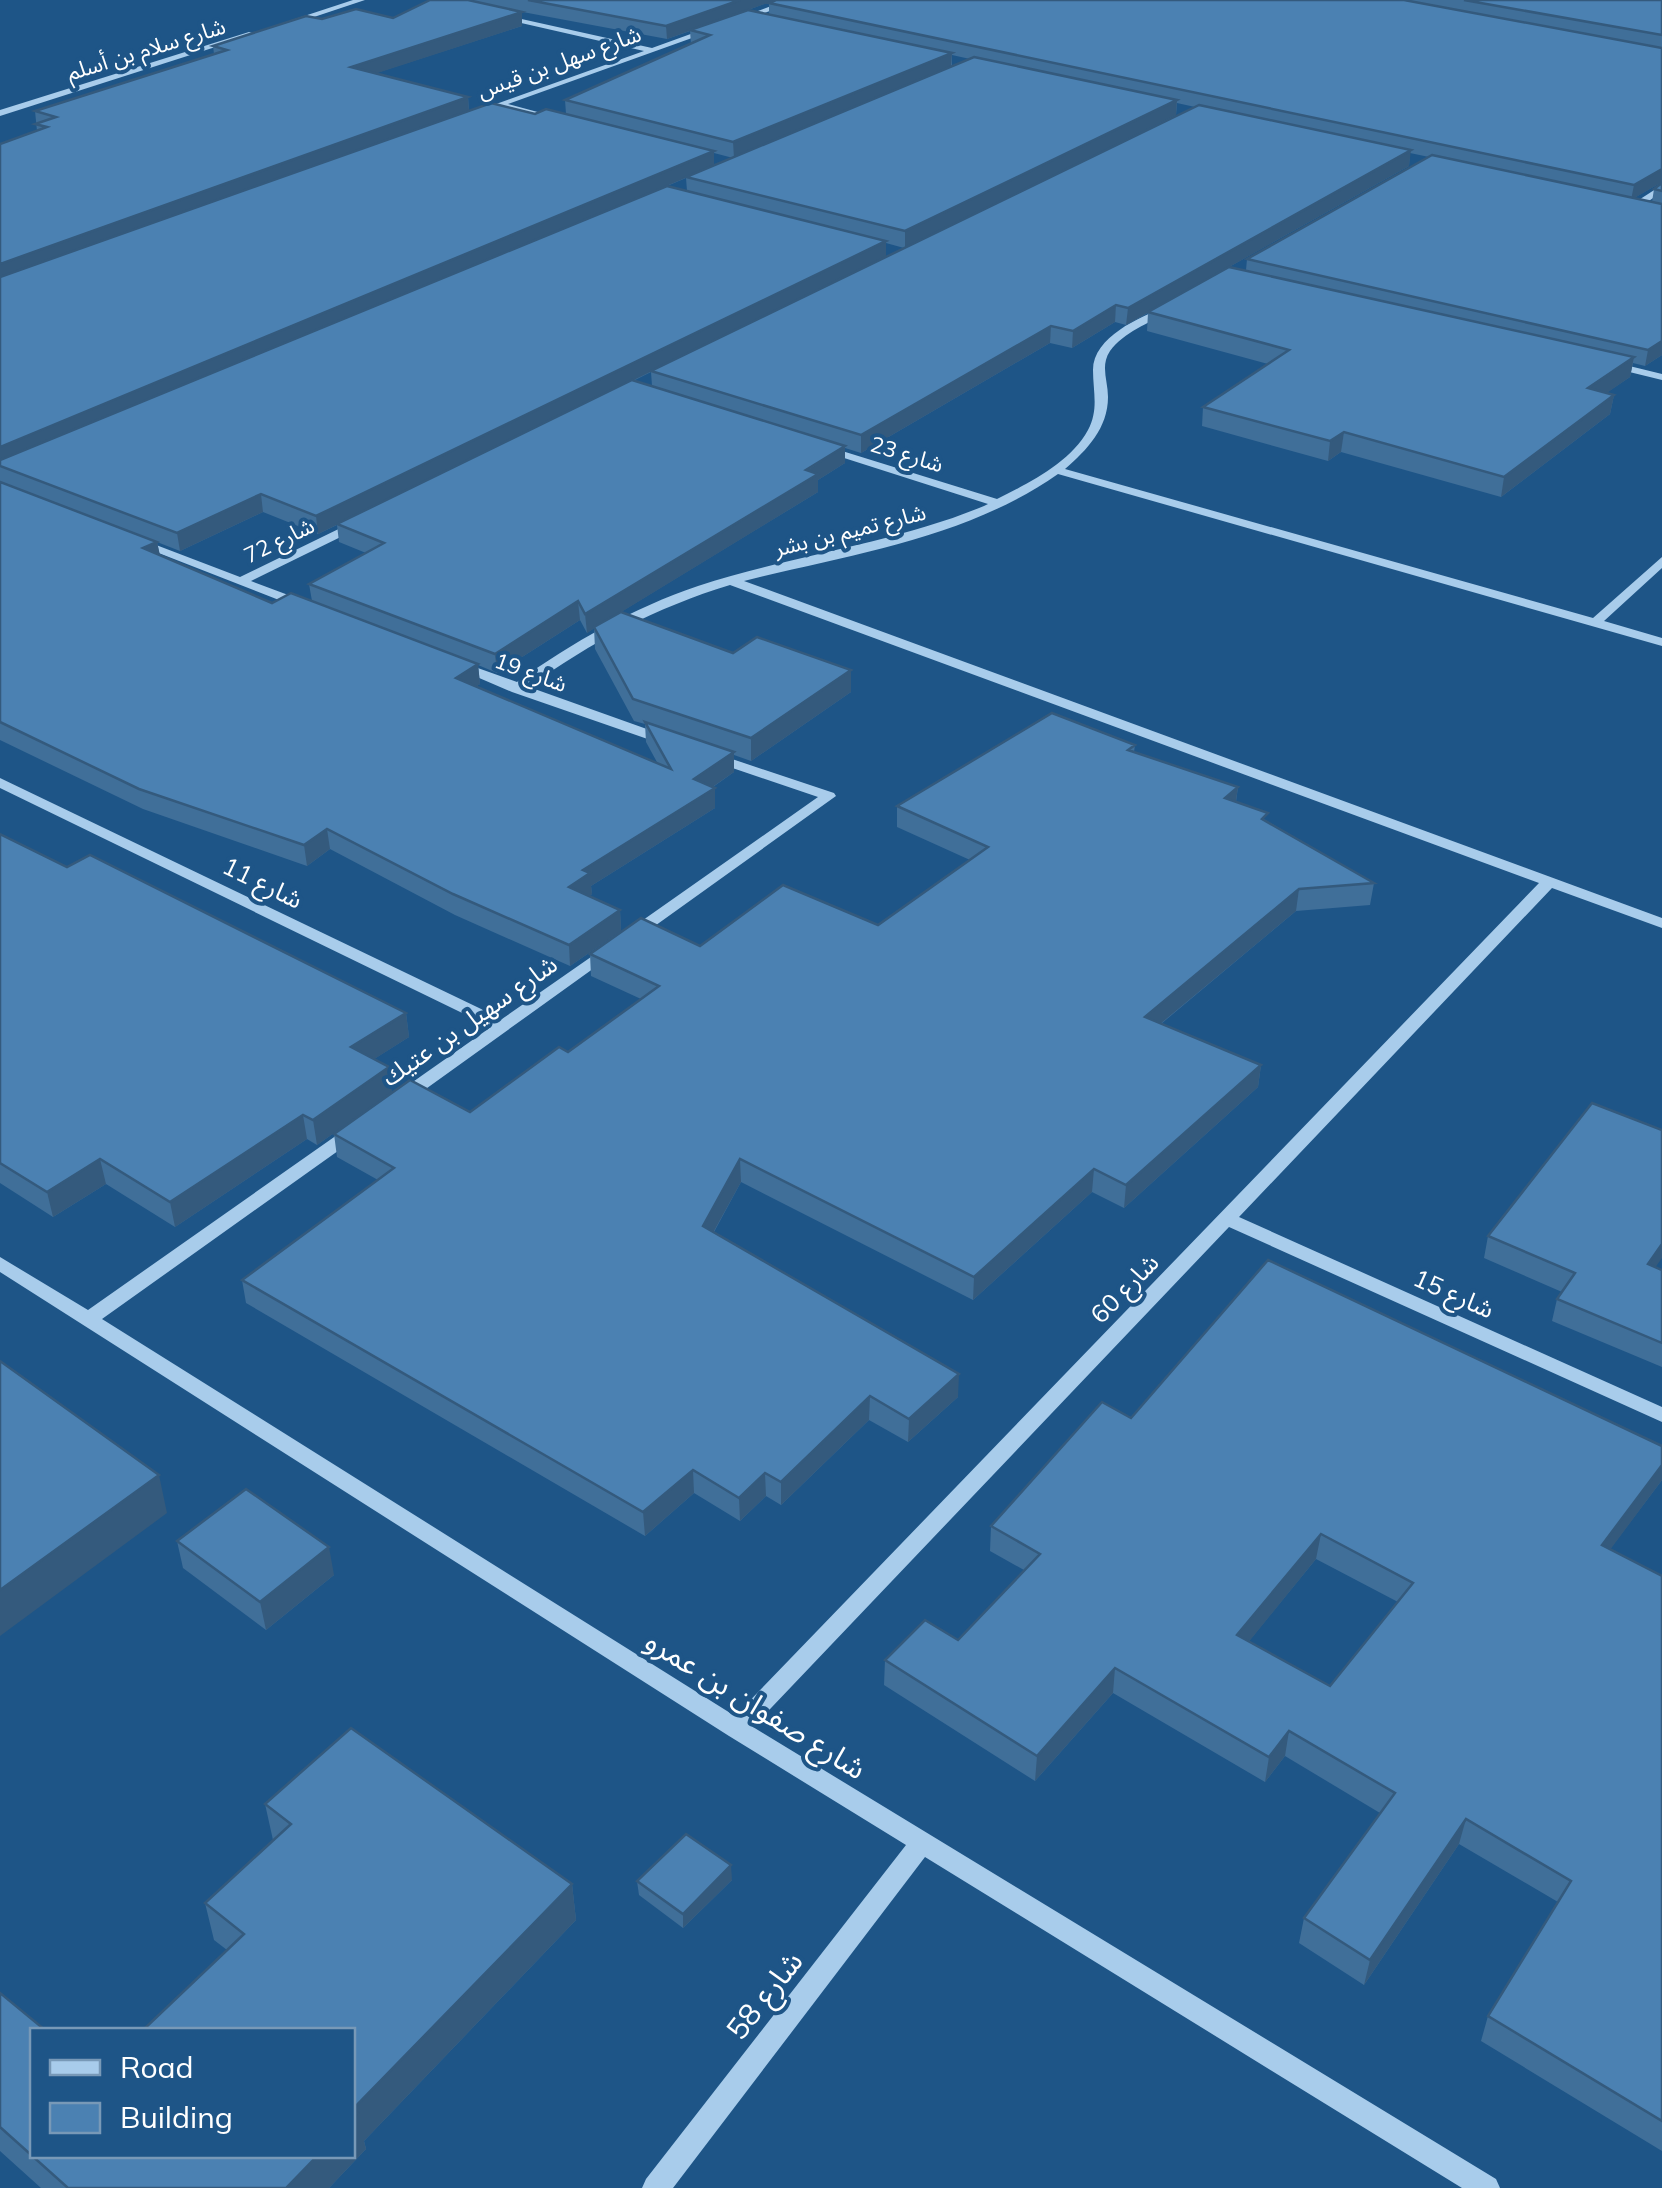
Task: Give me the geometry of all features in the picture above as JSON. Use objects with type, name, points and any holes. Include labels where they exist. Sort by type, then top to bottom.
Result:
[{"type":"street","name":"شارع سلام بن أسلم","points":[[0,113],[361,0]]},
{"type":"street","name":"شارع سهل بن قيس","points":[[460,119],[794,0]]},
{"type":"street","points":[[488,12],[652,50]]},
{"type":"street","points":[[747,17],[766,21]]},
{"type":"street","points":[[500,105],[572,123]]},
{"type":"street","points":[[1634,207],[1662,188]]},
{"type":"street","points":[[1615,203],[1648,210]]},
{"type":"street","name":"شارع تميم بن بشر","points":[[517,689],[593,637],[684,596],[730,580],[892,544],[999,504],[1056,470],[1096,428],[1102,398],[1098,372],[1105,350],[1124,333],[1174,306]]},
{"type":"street","points":[[1587,359],[1662,377]]},
{"type":"street","name":"شارع 23","points":[[815,447],[999,504]]},
{"type":"street","points":[[1056,470],[1662,642]]},
{"type":"street","name":"شارع 72","points":[[241,581],[365,520]]},
{"type":"street","points":[[130,539],[315,610]]},
{"type":"street","points":[[1595,624],[1662,560]]},
{"type":"street","points":[[730,580],[1662,923]]},
{"type":"street","name":"شارع 19","points":[[443,660],[682,746]]},
{"type":"street","name":"شارع سهيل بن عتيك","points":[[392,1105],[828,796],[700,752]]},
{"type":"street","name":"شارع 11","points":[[0,782],[504,1026]]},
{"type":"street","name":"شارع 60","points":[[737,1729],[1549,882]]},
{"type":"street","name":"شارع سهيل بن عتيك","points":[[88,1320],[376,1116]]},
{"type":"street","name":"شارع 15","points":[[1226,1218],[1662,1415]]},
{"type":"street","name":"شارع صفوان بن عمرو","points":[[0,1263],[737,1729],[1486,2188]]},
{"type":"street","name":"شارع 58","points":[[656,2188],[924,1841]]},
{"type":"building","points":[[430,0],[468,0],[522,12],[351,67],[468,97],[0,264],[0,144],[47,127],[35,124],[56,117],[35,111],[227,50],[213,46],[306,16],[322,19],[356,9],[393,18]]},
{"type":"building","points":[[528,0],[740,0],[666,26]]},
{"type":"building","points":[[1404,0],[1662,48],[1662,169],[1634,185],[769,3]]},
{"type":"building","points":[[1464,0],[1662,0],[1662,35]]},
{"type":"building","points":[[748,10],[952,53],[733,142],[565,100],[710,35],[690,30]]},
{"type":"building","points":[[974,57],[1177,100],[905,231],[686,177]]},
{"type":"building","points":[[491,103],[535,114],[546,109],[714,151],[0,447],[0,277]]},
{"type":"building","points":[[1199,105],[1411,150],[1128,308],[1116,305],[1073,331],[1051,326],[861,435],[651,371]]},
{"type":"building","points":[[1432,155],[1662,204],[1662,341],[1648,350],[1247,259]]},
{"type":"building","points":[[667,186],[886,241],[316,516],[261,494],[177,533],[0,466],[0,460]]},
{"type":"building","points":[[1229,267],[1634,357],[1588,388],[1614,395],[1504,477],[1344,432],[1330,441],[1203,407],[1289,350],[1148,312]]},
{"type":"building","points":[[632,380],[845,446],[806,470],[818,474],[585,614],[578,601],[495,654],[309,584],[384,543],[337,524]]},
{"type":"building","points":[[0,482],[157,542],[143,548],[272,603],[291,593],[478,664],[456,678],[671,769],[645,722],[734,752],[694,779],[715,788],[583,870],[590,873],[569,887],[620,910],[569,945],[453,894],[327,829],[304,845],[139,789],[0,722]]},
{"type":"building","points":[[621,612],[733,653],[757,637],[851,670],[751,738],[633,699],[594,627]]},
{"type":"building","points":[[1052,713],[1135,745],[1128,750],[1238,787],[1225,798],[1268,813],[1262,819],[1374,883],[1299,889],[1145,1017],[1261,1065],[1126,1185],[1094,1169],[974,1277],[740,1159],[703,1226],[959,1374],[909,1419],[870,1396],[781,1482],[765,1473],[739,1498],[693,1470],[643,1512],[242,1280],[394,1168],[334,1134],[410,1080],[470,1112],[559,1047],[568,1052],[659,986],[590,954],[641,918],[700,946],[783,885],[878,925],[988,847],[897,806]]},
{"type":"building","points":[[0,834],[67,867],[90,855],[406,1013],[351,1047],[389,1067],[313,1120],[303,1115],[170,1202],[100,1159],[47,1192],[0,1163]]},
{"type":"building","points":[[1592,1103],[1662,1130],[1662,1244],[1648,1264],[1662,1270],[1662,1343],[1557,1299],[1575,1273],[1488,1236]]},
{"type":"building","points":[[1268,1260],[1662,1446],[1662,1465],[1602,1545],[1662,1576],[1662,2121],[1488,2016],[1571,1881],[1466,1819],[1370,1960],[1304,1918],[1395,1793],[1289,1731],[1269,1757],[1115,1668],[1037,1756],[885,1660],[925,1620],[958,1640],[1040,1554],[991,1526],[1102,1402],[1131,1418]],"holes":[[[1321,1534],[1413,1583],[1330,1686],[1237,1635]]]},
{"type":"building","points":[[0,1361],[159,1475],[0,1590]]},
{"type":"building","points":[[246,1489],[329,1547],[260,1602],[177,1541]]},
{"type":"building","points":[[351,1728],[572,1884],[355,2107],[355,2028],[145,2028],[244,1934],[205,1903],[291,1824],[265,1804]]},
{"type":"building","points":[[686,1834],[731,1865],[683,1914],[637,1881]]},
{"type":"building","points":[[0,1993],[43,2028],[30,2028],[30,2154],[0,2127]]},
{"type":"building","points":[[34,2158],[315,2158],[286,2188],[68,2188]]}]
